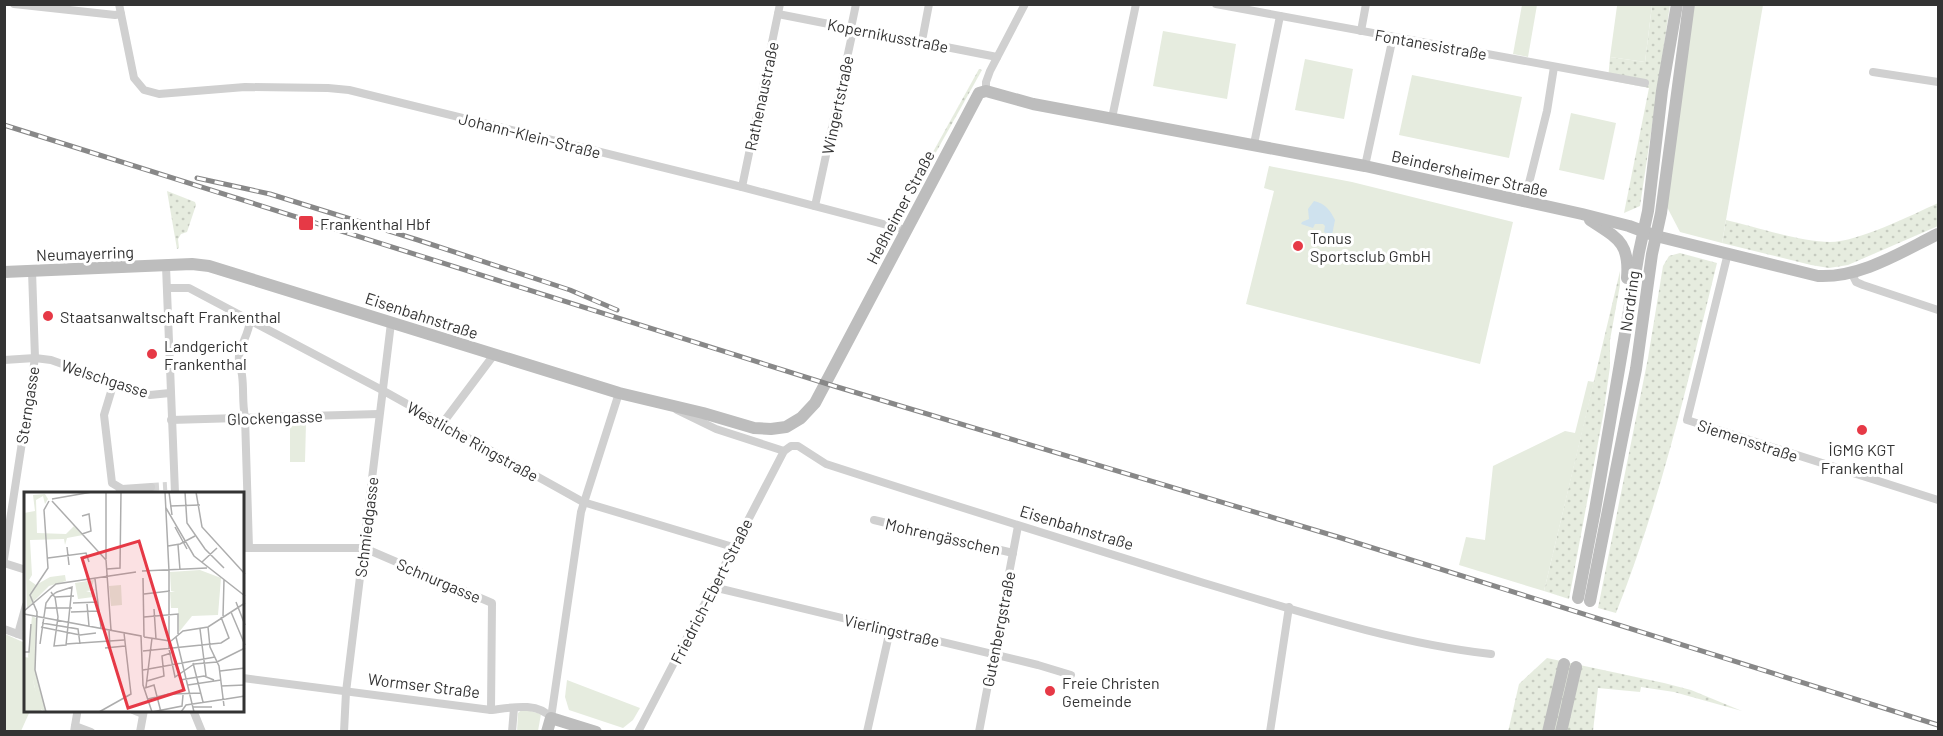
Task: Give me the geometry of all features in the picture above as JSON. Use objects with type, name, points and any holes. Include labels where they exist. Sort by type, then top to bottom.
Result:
[{"type":"street","points":[[14,4],[115,15],[120,9]]},
{"type":"street","name":"Wingertstraße","points":[[815,206],[852,35],[851,28],[856,4]]},
{"type":"street","points":[[922,41],[929,4]]},
{"type":"street","name":"Heßheimer Straße","points":[[795,422],[809,410],[817,399],[980,93],[986,91],[987,80],[997,57],[1025,4]]},
{"type":"street","points":[[1112,118],[1136,4]]},
{"type":"street","name":"Fontanesistraße","points":[[1216,4],[1252,8],[1280,16],[1645,83]]},
{"type":"street","points":[[1361,31],[1366,4]]},
{"type":"street","name":"Nordring","points":[[1677,4],[1584,599],[1636,369],[1672,136],[1689,4]]},
{"type":"street","name":"Johann-Klein-Straße","points":[[120,9],[134,78],[140,87],[148,92],[164,94],[245,87],[349,90],[906,230]]},
{"type":"street","name":"Kopernikusstraße","points":[[779,9],[851,28],[997,57]]},
{"type":"street","name":"Rathenaustraße","points":[[741,187],[779,9]]},
{"type":"street","points":[[1254,144],[1280,16]]},
{"type":"street","points":[[1365,166],[1393,37]]},
{"type":"street","points":[[1524,203],[1547,111],[1554,67]]},
{"type":"street","points":[[1873,72],[1938,82]]},
{"type":"street","name":"Beindersheimer Straße","points":[[986,91],[1024,102],[1365,166],[1582,214],[1656,236],[1818,276],[1851,272],[1938,234]]},
{"type":"street","name":"Nordring","points":[[1582,214],[1615,236],[1626,250],[1629,261],[1619,375]]},
{"type":"street","name":"Siemensstraße","points":[[1728,253],[1687,420],[1938,500]]},
{"type":"street","name":"Eisenbahnstraße","points":[[166,266],[192,264],[225,270],[493,356],[618,393],[754,428],[778,429],[795,422]]},
{"type":"street","points":[[166,266],[172,489]]},
{"type":"street","name":"Neumayerring","points":[[4,272],[166,266]]},
{"type":"street","name":"Sterngasse","points":[[4,561],[35,358],[32,271]]},
{"type":"street","points":[[1851,272],[1856,282],[1938,310]]},
{"type":"street","name":"Westliche Ringstraße","points":[[167,288],[189,288],[382,390],[583,502],[733,548]]},
{"type":"street","points":[[246,548],[246,417],[243,409],[242,375],[238,360],[248,335],[250,320]]},
{"type":"street","name":"Schmiedgasse","points":[[344,732],[346,692],[391,323]]},
{"type":"street","points":[[442,424],[493,356]]},
{"type":"street","name":"Welschgasse","points":[[4,360],[35,358],[62,363],[150,395],[170,393]]},
{"type":"street","points":[[114,382],[104,415],[112,483],[121,491],[151,487]]},
{"type":"street","points":[[547,732],[583,502],[618,393]]},
{"type":"street","name":"Eisenbahnstraße","points":[[667,404],[716,429],[784,451],[791,446],[798,446],[826,464],[1018,526],[1402,639],[1453,650],[1491,654]]},
{"type":"street","name":"Glockengasse","points":[[171,420],[379,414]]},
{"type":"street","name":"Friedrich-Ebert-Straße","points":[[638,732],[784,451]]},
{"type":"street","name":"Mohrengässchen","points":[[874,520],[1013,553]]},
{"type":"street","name":"Gutenbergstraße","points":[[979,732],[1018,526]]},
{"type":"street","name":"Schnurgasse","points":[[246,548],[364,548],[492,603],[491,710]]},
{"type":"street","points":[[4,561],[24,569]]},
{"type":"street","name":"Vierlingstraße","points":[[713,587],[1071,675]]},
{"type":"street","points":[[1270,732],[1288,607]]},
{"type":"street","points":[[4,630],[22,636],[24,620]]},
{"type":"street","points":[[867,732],[890,630]]},
{"type":"street","points":[[1548,732],[1570,666],[1561,732]]},
{"type":"street","name":"Wormser Straße","points":[[244,678],[491,710],[514,708],[541,710],[546,711],[551,717],[596,732]]},
{"type":"street","points":[[513,732],[514,708]]},
{"type":"street","points":[[140,731],[143,712]]},
{"type":"street","points":[[194,712],[202,732]]},
{"type":"street","points":[[77,714],[74,729],[91,732]]},
{"type":"shaded area","points":[[1522,5],[1537,5],[1528,57],[1513,54]]},
{"type":"shaded area","points":[[1609,5],[1652,5],[1645,62],[1610,57],[1617,6]]},
{"type":"shaded area","points":[[1652,5],[1670,5],[1640,206],[1624,213],[1649,88],[1608,80],[1610,57],[1645,62]]},
{"type":"shaded area","points":[[1694,5],[1763,5],[1722,243],[1680,232],[1667,207]]},
{"type":"shaded area","points":[[1163,31],[1236,44],[1227,99],[1153,86]]},
{"type":"shaded area","points":[[1305,59],[1353,69],[1344,119],[1295,110]]},
{"type":"shaded area","points":[[979,69],[982,70],[935,154],[933,152]]},
{"type":"shaded area","points":[[1412,75],[1522,97],[1509,158],[1399,135]]},
{"type":"shaded area","points":[[1571,113],[1616,123],[1604,180],[1559,170]]},
{"type":"shaded area","points":[[1269,166],[1352,182],[1513,222],[1480,364],[1246,304],[1274,191],[1264,188]]},
{"type":"shaded area","points":[[167,191],[195,202],[196,205],[187,232],[181,234],[178,239],[179,248],[177,249]]},
{"type":"shaded area","points":[[1938,203],[1938,226],[1848,265],[1829,268],[1811,265],[1722,243],[1726,220],[1792,237],[1830,242],[1870,233]]},
{"type":"shaded area","points":[[1680,253],[1717,263],[1660,484],[1616,613],[1598,608],[1648,358],[1663,266],[1669,256]]},
{"type":"shaded area","points":[[1620,271],[1620,285],[1610,340],[1610,367],[1603,416],[1569,599],[1544,591]]},
{"type":"shaded area","points":[[1588,381],[1594,382],[1544,591],[1459,565],[1466,537],[1485,540],[1493,466],[1565,431],[1575,433]]},
{"type":"shaded area","points":[[290,423],[306,423],[305,462],[290,462]]},
{"type":"shaded area","points":[[5,634],[24,643],[24,712],[30,712],[21,731],[5,731]]},
{"type":"shaded area","points":[[1547,658],[1691,690],[1742,711],[1674,692],[1641,687],[1640,692],[1598,688],[1593,731],[1508,732],[1519,684]]},
{"type":"shaded area","points":[[567,680],[640,708],[633,720],[623,728],[569,710],[565,697]]},
{"type":"shaded area","points":[[523,709],[541,714],[538,731],[517,732],[518,713]]},
{"type":"water","points":[[1314,201],[1325,206],[1333,216],[1335,220],[1332,235],[1324,232],[1323,224],[1315,224],[1313,228],[1301,224],[1309,219],[1308,209]]},
{"type":"tunnel","points":[[151,487],[167,486]]},
{"type":"railway","points":[[4,125],[834,386],[1338,537],[1938,725]]},
{"type":"railway","points":[[197,178],[270,194],[418,240],[570,290],[617,310]]},
{"type":"place","name":"Frankenthal Hbf","points":[[306,223]]},
{"type":"place","name":"Tonus Sportsclub GmbH","points":[[1298,246]]},
{"type":"place","name":"Staatsanwaltschaft Frankenthal","points":[[48,316]]},
{"type":"place","name":"Landgericht Frankenthal","points":[[152,354]]},
{"type":"place","name":"İGMG KGT Frankenthal","points":[[1862,430]]},
{"type":"place","name":"Freie Christen Gemeinde","points":[[1050,691]]}]
